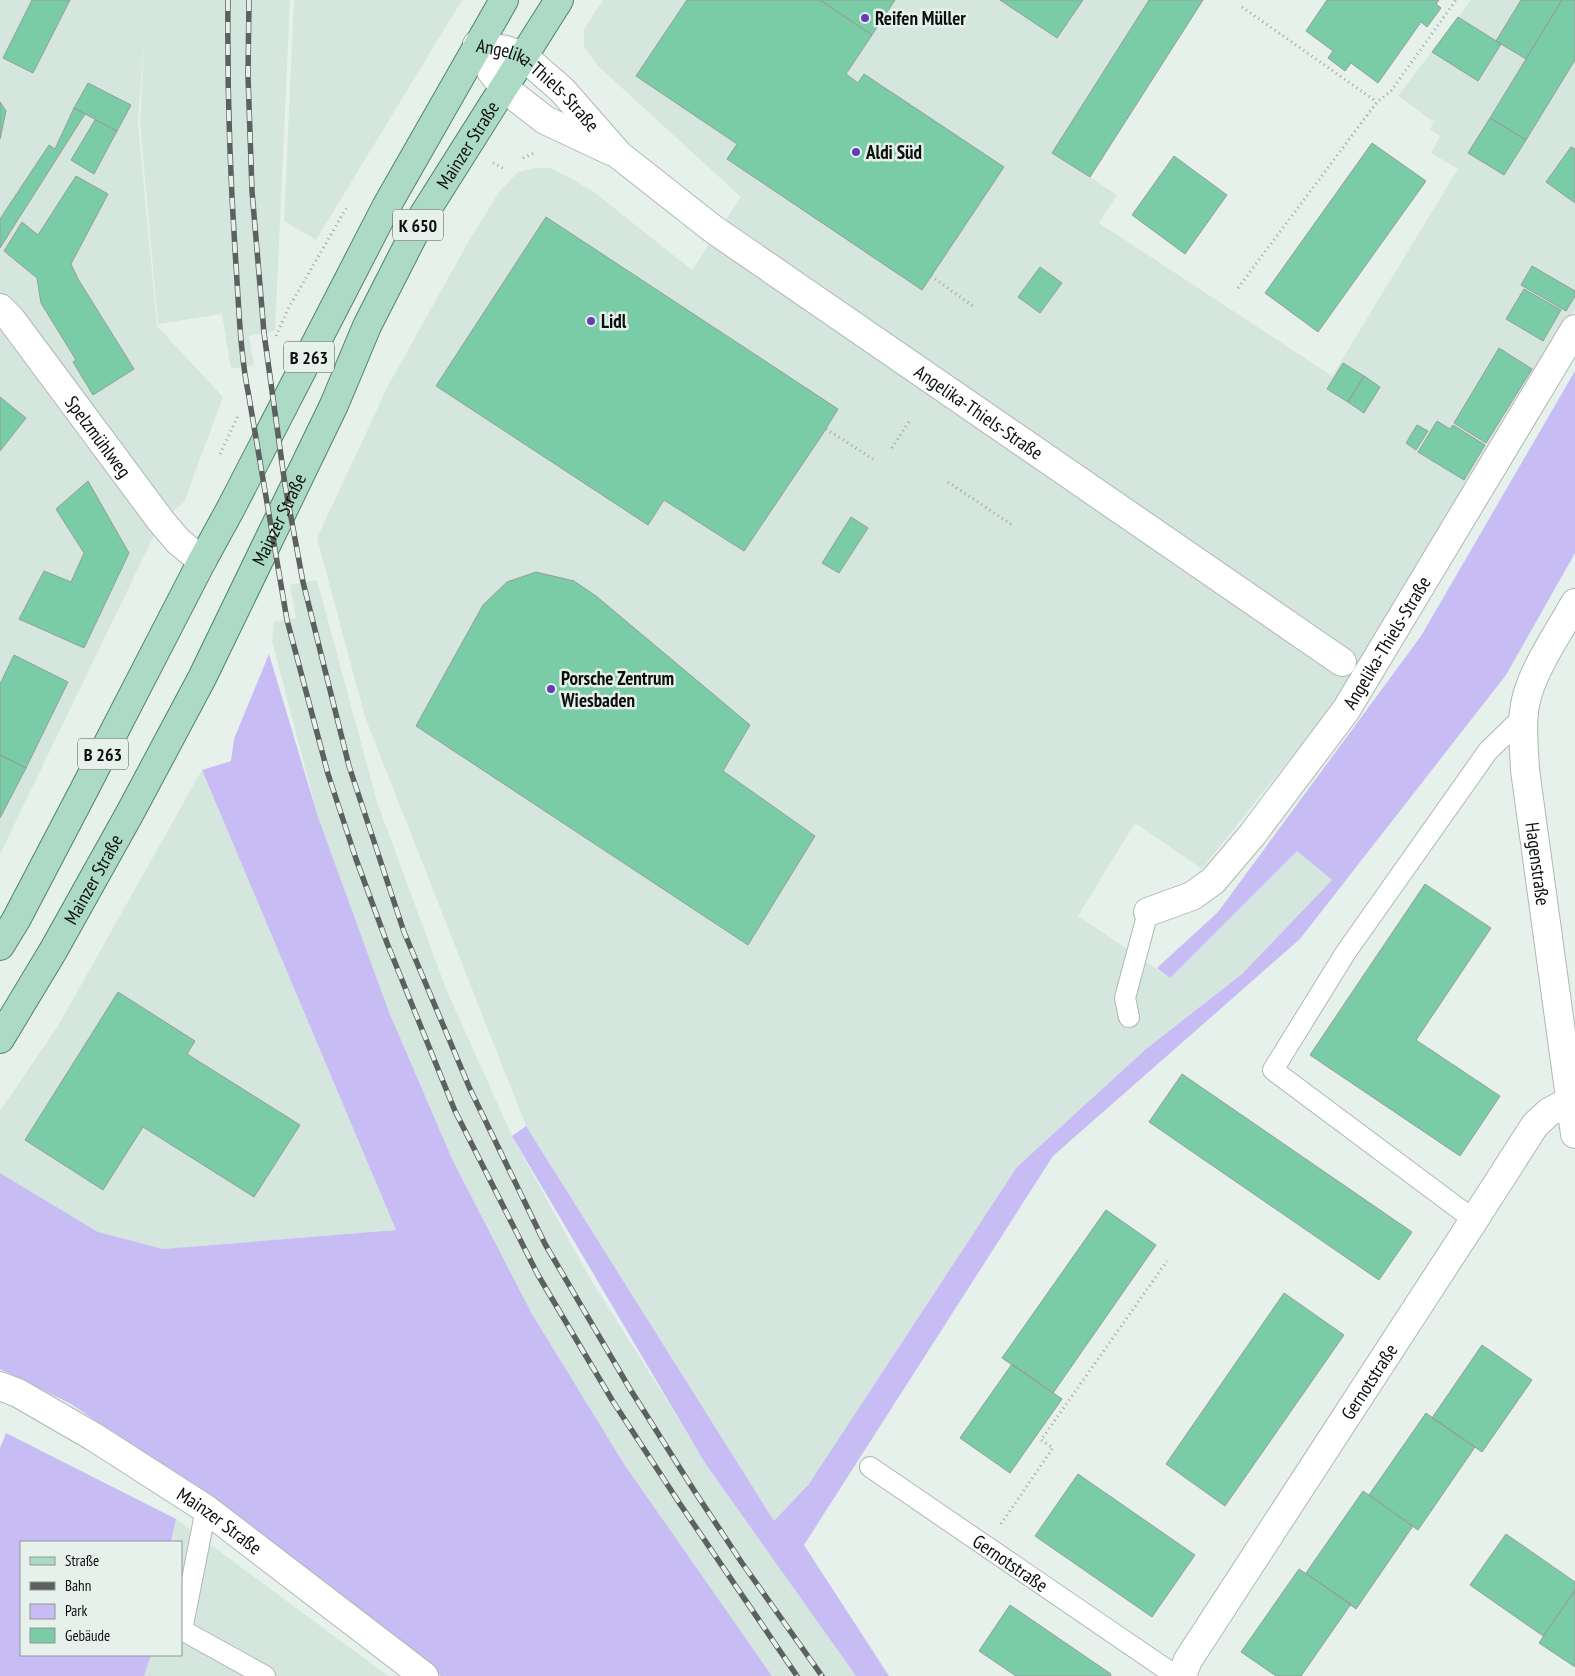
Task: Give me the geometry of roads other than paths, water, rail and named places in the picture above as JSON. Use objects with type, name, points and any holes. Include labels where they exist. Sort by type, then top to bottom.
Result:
[{"type":"main road","name":"Mainzer Straße","points":[[0,946],[16,920],[81,797],[386,207],[504,0]]},
{"type":"main road","name":"Mainzer Straße","points":[[0,1040],[58,943],[202,678],[334,405],[367,326],[424,214],[559,0]]},
{"type":"street","name":"Angelika-Thiels-Straße","points":[[477,45],[506,50],[523,56],[562,90],[619,155],[713,229],[1342,662]]},
{"type":"street","name":"Angelika-Thiels-Straße","points":[[477,45],[491,71],[504,88],[545,120],[619,155]]},
{"type":"street","name":"Spelzmühlweg","points":[[0,308],[11,319],[161,521],[178,541],[202,561]]},
{"type":"street","name":"Angelika-Thiels-Straße","points":[[1148,912],[1192,896],[1213,881],[1252,835],[1329,734],[1346,710],[1575,329]]},
{"type":"street","name":"Hagenstraße","points":[[1575,603],[1536,671],[1527,693],[1524,716],[1525,770],[1575,1134]]},
{"type":"street","name":"Gernotstraße","points":[[1184,1676],[1188,1660],[1534,1125],[1549,1112],[1570,1101]]},
{"type":"street","name":"Mainzer Straße","points":[[0,1386],[18,1393],[94,1437],[206,1508],[424,1676]]},
{"type":"lane","points":[[1474,1220],[1273,1070],[1351,945],[1488,751],[1524,716]]},
{"type":"lane","points":[[1130,1017],[1125,998],[1148,912]]},
{"type":"lane","name":"Gernotstraße","points":[[870,1466],[1176,1676]]},
{"type":"lane","points":[[206,1508],[182,1630],[265,1676]]},
{"type":"railway","points":[[228,0],[232,199],[240,331],[246,380],[287,620],[328,774],[356,859],[387,943],[455,1111],[538,1275],[612,1400],[797,1676]]},
{"type":"railway","points":[[249,0],[248,76],[252,191],[264,333],[285,485],[303,582],[349,766],[404,932],[470,1089],[545,1244],[630,1389],[695,1492],[742,1563],[822,1676]]},
{"type":"place","name":"Reifen Müller","points":[[865,18]]},
{"type":"place","name":"Aldi Süd","points":[[856,152]]},
{"type":"place","name":"Lidl","points":[[591,321]]},
{"type":"place","name":"Porsche Zentrum Wiesbaden","points":[[551,689]]}]
